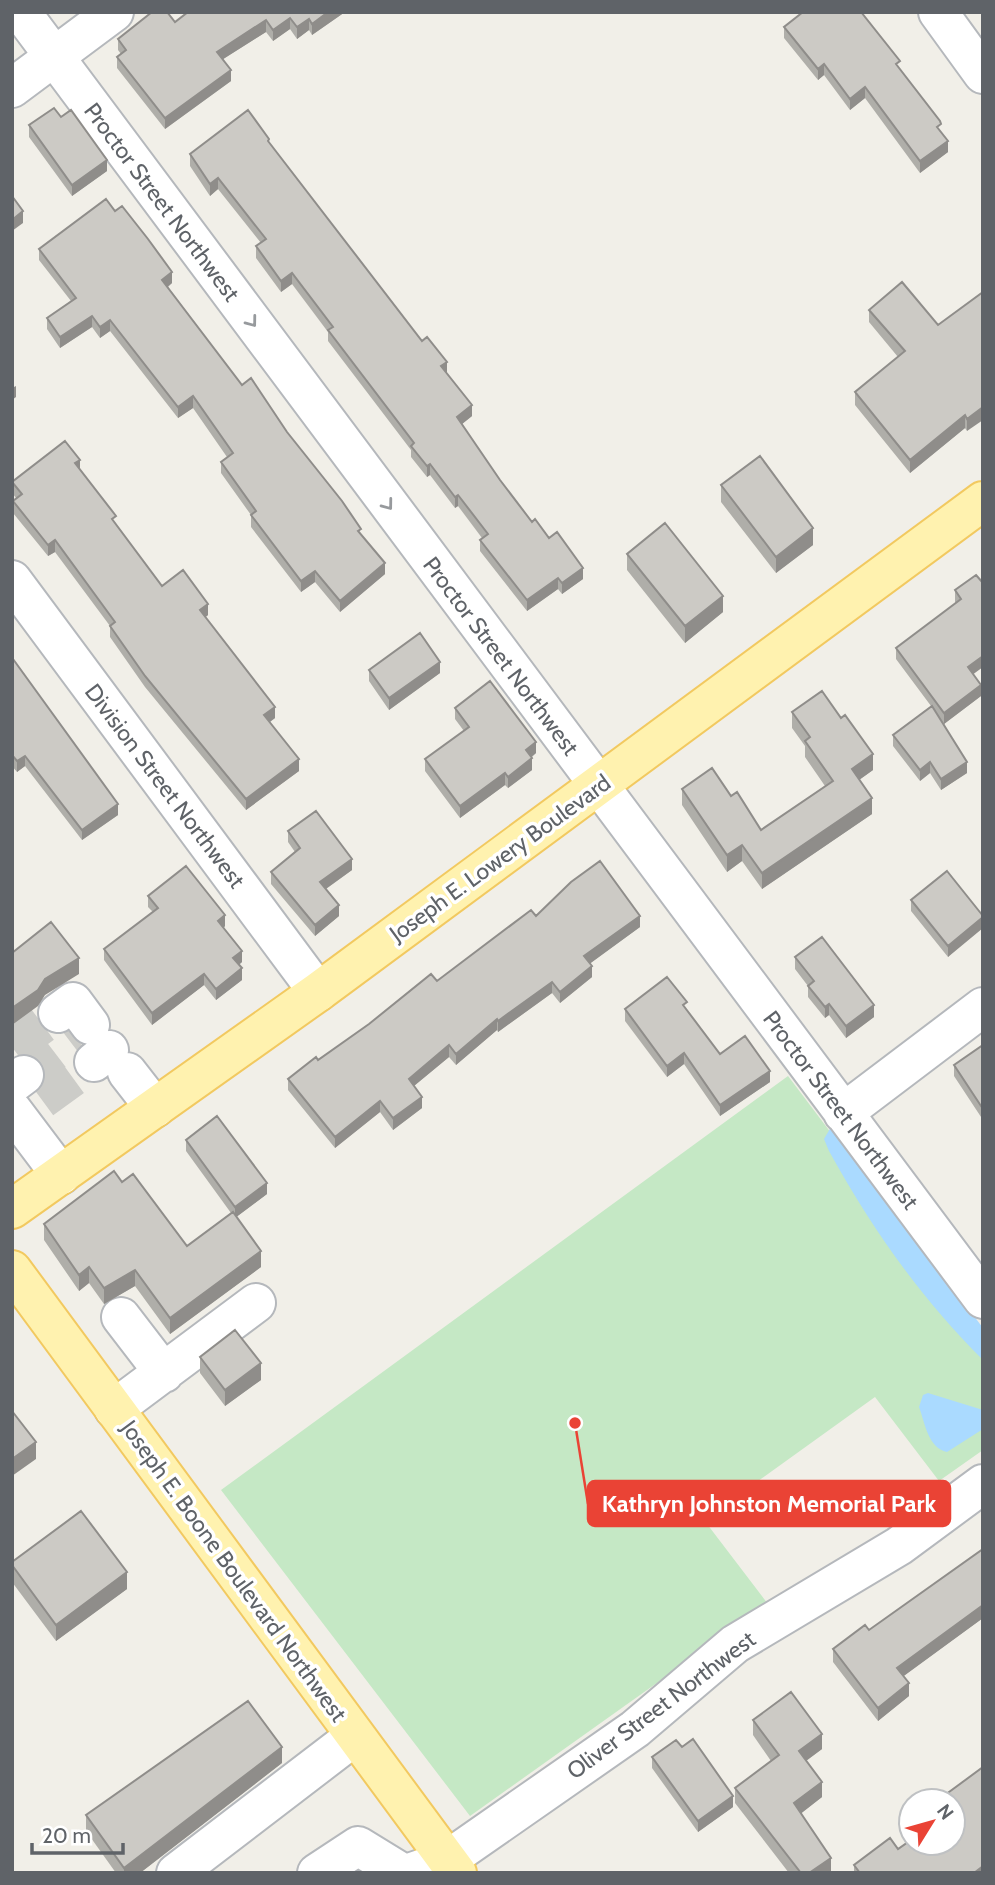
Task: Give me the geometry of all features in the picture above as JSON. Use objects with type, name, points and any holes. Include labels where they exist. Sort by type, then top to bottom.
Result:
[{"type":"main road","name":"Joseph E. Lowery Boulevard","points":[[12,1209],[318,992],[983,501]]},
{"type":"main road","name":"Joseph E. Boone Boulevard Northwest","points":[[12,1270],[452,1866]]},
{"type":"street","name":"Proctor Street Northwest","points":[[21,12],[983,1299]]},
{"type":"street","points":[[12,88],[114,12]]},
{"type":"street","points":[[939,12],[983,74]]},
{"type":"street","name":"Division Street Northwest","points":[[12,580],[318,992]]},
{"type":"street","points":[[843,1113],[983,1007]]},
{"type":"street","points":[[96,1044],[155,1108]]},
{"type":"street","points":[[22,1097],[61,1175]]},
{"type":"street","points":[[114,1409],[256,1303]]},
{"type":"street","points":[[121,1317],[164,1373]]},
{"type":"street","name":"Oliver Street Northwest","points":[[409,1873],[452,1866],[635,1729],[735,1644],[899,1546],[983,1484]]},
{"type":"street","points":[[176,1873],[355,1736]]},
{"type":"street","points":[[317,1873],[358,1846],[402,1873]]},
{"type":"green space","points":[[788,1076],[983,1334],[983,1450],[939,1481],[875,1397],[704,1520],[768,1604],[470,1816],[221,1490]]},
{"type":"water","points":[[831,1127],[983,1328],[983,1360],[918,1287],[862,1208],[824,1139]]},
{"type":"water","points":[[928,1393],[983,1410],[983,1429],[947,1452],[941,1450],[931,1440],[919,1407],[923,1395]]},
{"type":"building","points":[[152,12],[167,12],[175,22],[188,12],[328,12],[312,24],[309,19],[297,27],[290,18],[273,30],[266,20],[217,52],[231,70],[165,118],[117,57],[126,50],[118,39]]},
{"type":"building","points":[[803,12],[861,12],[900,61],[896,64],[940,121],[941,124],[937,127],[948,141],[920,161],[865,87],[850,99],[824,64],[818,69],[784,27]]},
{"type":"building","points":[[54,108],[61,117],[71,110],[107,160],[72,185],[29,125]]},
{"type":"building","points":[[248,110],[268,141],[422,341],[427,337],[447,362],[441,366],[472,405],[457,417],[532,522],[535,519],[549,538],[557,532],[583,568],[562,583],[558,578],[527,600],[480,540],[488,534],[458,495],[455,497],[430,464],[427,466],[411,446],[414,443],[328,330],[333,327],[292,273],[281,281],[256,246],[266,239],[218,178],[210,184],[190,154]]},
{"type":"building","points":[[12,196],[23,211],[12,220]]},
{"type":"building","points":[[106,199],[115,211],[122,206],[148,239],[172,272],[162,280],[242,385],[251,378],[287,432],[342,501],[361,529],[358,531],[385,563],[340,601],[315,571],[301,581],[251,515],[256,511],[221,462],[233,453],[193,396],[178,407],[110,320],[100,327],[92,316],[60,337],[47,318],[76,298],[39,249]]},
{"type":"building","points":[[902,282],[938,325],[983,292],[983,407],[967,419],[965,415],[910,460],[855,392],[905,351],[869,310]]},
{"type":"building","points":[[65,441],[80,460],[75,463],[116,516],[112,519],[162,586],[183,570],[208,604],[200,610],[275,707],[264,715],[299,759],[246,799],[145,676],[110,626],[115,622],[55,540],[48,545],[13,501],[22,494],[12,482]]},
{"type":"building","points":[[760,456],[813,528],[776,557],[721,485]]},
{"type":"building","points":[[665,523],[723,596],[685,626],[627,554]]},
{"type":"building","points":[[976,575],[983,583],[983,656],[968,667],[981,685],[944,713],[896,648],[961,599],[955,590]]},
{"type":"building","points":[[420,633],[440,662],[389,698],[369,670]]},
{"type":"building","points":[[13,659],[118,804],[82,830],[25,756],[17,761],[12,755]]},
{"type":"building","points":[[490,681],[536,742],[526,750],[532,758],[508,777],[505,773],[460,806],[425,759],[469,727],[455,708]]},
{"type":"building","points":[[822,691],[841,718],[845,715],[873,754],[852,769],[872,798],[762,873],[742,845],[727,855],[682,789],[712,768],[731,796],[737,792],[761,830],[833,781],[805,741],[810,737],[792,712]]},
{"type":"building","points":[[932,706],[967,762],[941,779],[930,762],[920,770],[893,735]]},
{"type":"building","points":[[316,811],[352,859],[320,882],[339,905],[315,925],[271,872],[300,848],[288,831]]},
{"type":"building","points":[[600,861],[640,916],[584,956],[592,966],[560,992],[552,982],[498,1021],[497,1019],[456,1054],[449,1045],[409,1079],[422,1097],[393,1118],[380,1101],[335,1137],[288,1079],[316,1057],[318,1060],[369,1024],[431,974],[437,981],[531,910],[536,916],[571,882]]},
{"type":"building","points":[[186,866],[225,915],[218,921],[242,951],[233,958],[242,968],[216,989],[204,974],[152,1013],[104,949],[158,908],[148,896]]},
{"type":"building","points":[[947,871],[983,916],[948,946],[911,900]]},
{"type":"building","points":[[51,922],[79,958],[45,979],[38,990],[12,1008],[12,953]]},
{"type":"building","points":[[822,937],[874,1005],[846,1026],[829,1004],[825,1007],[808,986],[814,981],[795,957]]},
{"type":"building","points":[[667,977],[687,1002],[683,1005],[720,1054],[745,1036],[770,1071],[720,1105],[684,1053],[667,1066],[625,1009]]},
{"type":"building","points":[[983,1045],[983,1109],[954,1065]]},
{"type":"building","points":[[217,1116],[267,1183],[235,1207],[186,1140]]},
{"type":"building","points":[[114,1171],[122,1182],[133,1174],[187,1246],[233,1212],[261,1251],[170,1318],[135,1270],[104,1288],[89,1267],[79,1275],[44,1224]]},
{"type":"building","points":[[235,1330],[261,1363],[225,1390],[200,1357]]},
{"type":"building","points":[[12,1411],[36,1442],[12,1459]]},
{"type":"building","points":[[81,1511],[127,1572],[56,1625],[12,1562]]},
{"type":"building","points":[[983,1549],[983,1605],[897,1668],[909,1683],[878,1708],[833,1649],[865,1625],[869,1630]]},
{"type":"building","points":[[791,1692],[822,1734],[799,1751],[822,1782],[794,1803],[831,1858],[809,1873],[801,1873],[735,1788],[779,1755],[753,1720]]},
{"type":"building","points":[[248,1701],[282,1747],[124,1868],[86,1815]]},
{"type":"building","points":[[693,1739],[733,1796],[698,1821],[652,1757],[676,1740],[682,1747]]},
{"type":"building","points":[[983,1767],[983,1866],[974,1873],[860,1873],[854,1865],[890,1838],[897,1848],[897,1857],[967,1857],[967,1787],[956,1787]]},
{"type":"tunnel","points":[[12,1047],[58,1013]]},
{"type":"tunnel","points":[[24,1075],[75,1036]]},
{"type":"tunnel","points":[[42,1100],[94,1062]]},
{"type":"place","name":"Kathryn Johnston Memorial Park","points":[[575,1423]]}]
